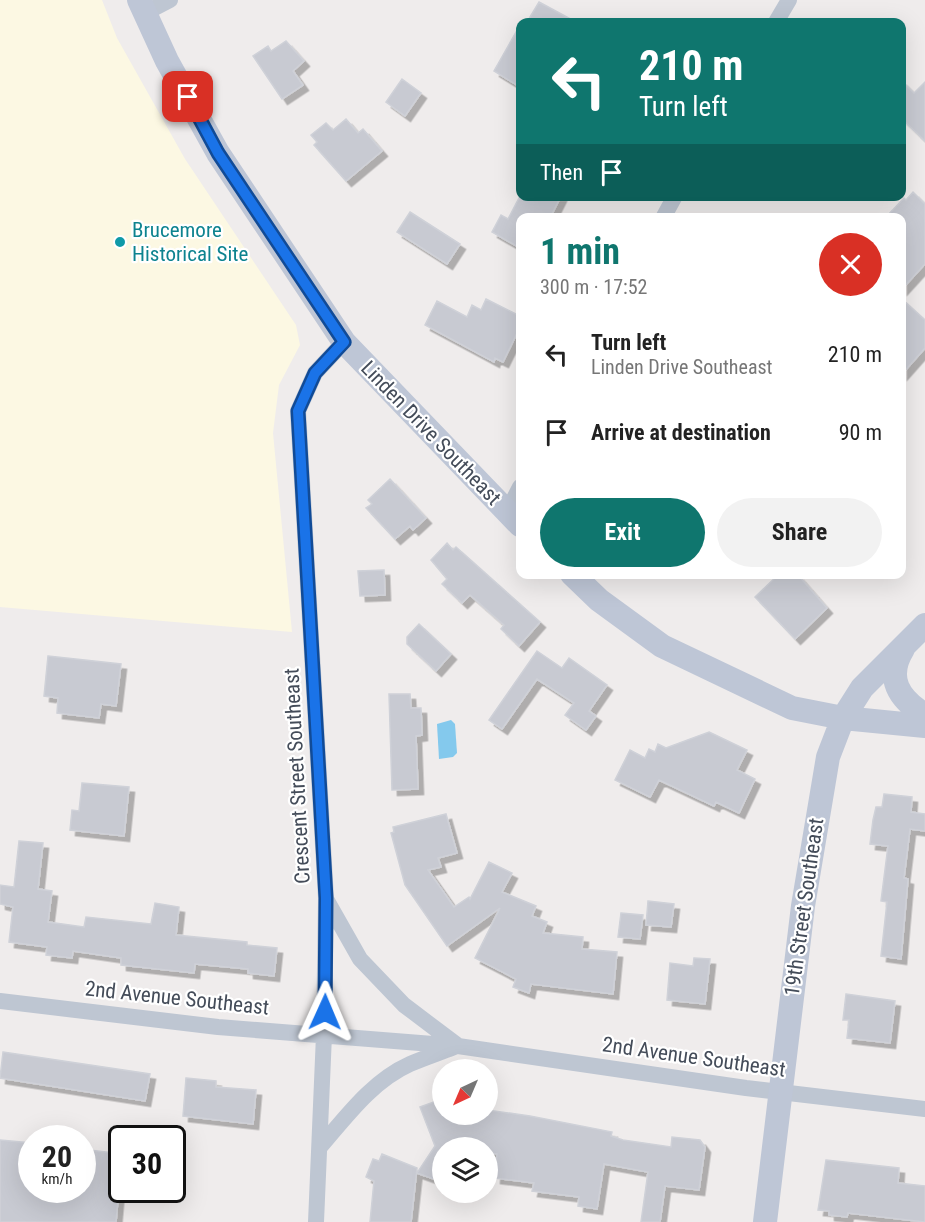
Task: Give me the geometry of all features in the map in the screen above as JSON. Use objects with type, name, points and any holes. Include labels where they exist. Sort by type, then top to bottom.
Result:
[{"type":"street","points":[[142,7],[170,0]]},
{"type":"street","points":[[778,18],[789,0]]},
{"type":"street","name":"Linden Drive Southeast","points":[[142,7],[167,61],[218,153],[344,342],[514,519]]},
{"type":"street","name":"Crescent Street Southeast","points":[[316,1222],[324,1035],[326,898],[298,411],[315,373],[344,342]]},
{"type":"street","points":[[577,579],[599,600],[662,646],[792,708],[843,718],[925,726]]},
{"type":"street","name":"19th Street Southeast","points":[[765,1222],[779,1092],[821,787],[828,757],[843,718],[873,675],[925,625]]},
{"type":"street","points":[[906,644],[897,662],[894,682],[902,698],[925,715]]},
{"type":"street","name":"2nd Avenue Southeast","points":[[326,898],[360,959],[405,1005],[458,1046]]},
{"type":"street","name":"2nd Avenue Southeast","points":[[0,1001],[218,1027],[458,1046],[779,1092],[925,1109]]},
{"type":"street","name":"2nd Avenue Southeast","points":[[320,1147],[384,1080],[408,1065],[458,1046]]},
{"type":"shaded area","name":"Brucemore Historical Site","points":[[0,0],[102,0],[117,38],[185,159],[296,325],[300,345],[279,385],[273,433],[292,632],[0,607]]},
{"type":"water","points":[[451,720],[455,724],[457,753],[453,757],[439,759],[437,724]]},
{"type":"building","points":[[539,2],[569,18],[529,18]]},
{"type":"building","points":[[516,32],[516,85],[494,71]]},
{"type":"building","points":[[286,41],[304,61],[293,71],[303,85],[282,99],[253,56],[268,46],[271,51]]},
{"type":"building","points":[[402,79],[421,93],[405,116],[386,102]]},
{"type":"building","points":[[925,82],[925,141],[906,123],[906,85],[914,93]]},
{"type":"building","points":[[346,119],[358,133],[363,129],[382,151],[346,181],[314,145],[317,142],[311,135],[326,123],[333,130]]},
{"type":"building","points":[[913,192],[925,204],[925,264],[906,285],[906,213],[890,213],[901,201],[906,200]]},
{"type":"building","points":[[517,201],[558,201],[552,213],[516,213],[516,246],[492,232],[501,215],[508,219]]},
{"type":"building","points":[[410,212],[460,244],[447,264],[397,232]]},
{"type":"building","points":[[486,299],[516,314],[516,335],[503,362],[495,358],[494,362],[425,325],[437,301],[467,317],[472,305],[481,310]]},
{"type":"building","points":[[906,303],[925,320],[925,348],[906,369]]},
{"type":"building","points":[[390,479],[426,518],[413,530],[410,526],[395,539],[366,508],[372,504],[368,500]]},
{"type":"building","points":[[447,543],[453,550],[456,547],[540,622],[519,646],[501,629],[504,625],[470,595],[462,603],[442,584],[447,579],[431,560]]},
{"type":"building","points":[[384,570],[385,595],[360,596],[358,571]]},
{"type":"building","points":[[774,579],[802,579],[827,608],[795,639],[755,597]]},
{"type":"building","points":[[419,624],[451,654],[436,671],[407,644],[407,637]]},
{"type":"building","points":[[537,651],[562,668],[569,658],[607,685],[589,711],[596,716],[586,730],[565,715],[574,703],[537,679],[502,729],[489,720]]},
{"type":"building","points":[[48,656],[121,664],[116,706],[101,704],[99,718],[57,713],[58,698],[44,696]]},
{"type":"building","points":[[389,694],[410,694],[411,708],[421,708],[422,735],[416,736],[418,789],[392,790]]},
{"type":"building","points":[[709,732],[747,750],[737,770],[755,779],[739,813],[716,802],[714,806],[659,780],[650,797],[615,780],[630,750],[645,758],[649,749],[655,752],[658,744],[666,748]]},
{"type":"building","points":[[82,783],[129,787],[124,836],[70,830],[72,810],[79,811]]},
{"type":"building","points":[[884,794],[912,797],[911,812],[925,814],[925,831],[910,829],[904,878],[908,879],[901,959],[881,956],[887,902],[881,901],[888,846],[870,844],[876,807],[882,807]]},
{"type":"building","points":[[446,814],[457,853],[438,858],[441,867],[428,870],[454,907],[469,897],[470,899],[489,862],[512,873],[502,892],[536,906],[532,916],[547,922],[543,933],[583,937],[582,949],[617,952],[613,994],[531,984],[529,993],[513,987],[516,979],[475,958],[500,908],[447,946],[405,885],[391,833],[394,832],[393,827]]},
{"type":"building","points":[[19,841],[43,843],[38,889],[52,891],[48,922],[84,927],[86,917],[151,924],[155,903],[179,907],[176,935],[247,942],[247,945],[277,948],[274,976],[248,973],[248,969],[195,964],[194,973],[121,965],[121,958],[73,951],[72,958],[46,955],[47,947],[9,942],[13,907],[0,904],[0,885],[14,887]]},
{"type":"building","points":[[648,901],[674,904],[671,927],[646,925]]},
{"type":"building","points":[[621,913],[643,915],[640,939],[618,937]]},
{"type":"building","points":[[694,958],[710,959],[705,1004],[667,1000],[670,963],[693,966]]},
{"type":"building","points":[[846,994],[895,1001],[890,1043],[847,1038],[849,1020],[843,1020]]},
{"type":"building","points":[[3,1052],[150,1074],[145,1101],[0,1078]]},
{"type":"building","points":[[186,1078],[216,1081],[216,1087],[256,1090],[253,1124],[183,1116]]},
{"type":"building","points":[[432,1103],[432,1125],[498,1125],[498,1111],[612,1132],[611,1136],[623,1140],[671,1147],[672,1137],[700,1140],[705,1147],[699,1190],[665,1186],[660,1222],[641,1222],[648,1172],[604,1164],[597,1209],[578,1206],[579,1197],[532,1191],[534,1183],[498,1178],[498,1137],[432,1138],[420,1107]]},
{"type":"building","points":[[0,1140],[18,1142],[18,1203],[96,1203],[96,1151],[108,1152],[108,1203],[118,1203],[116,1222],[0,1222]]},
{"type":"building","points":[[432,1150],[432,1178],[417,1173]]},
{"type":"building","points":[[382,1154],[417,1168],[411,1222],[370,1222],[374,1181],[366,1177],[373,1159],[379,1161]]},
{"type":"building","points":[[826,1160],[899,1168],[898,1183],[925,1186],[925,1222],[848,1213],[847,1217],[829,1215],[829,1211],[818,1210]]},
{"type":"place","name":"Brucemore Historical Site","points":[[120,242]]},
{"type":"route","points":[[188,97],[218,153],[344,342],[315,373],[298,411],[305,497],[326,898],[325,1012]]}]
